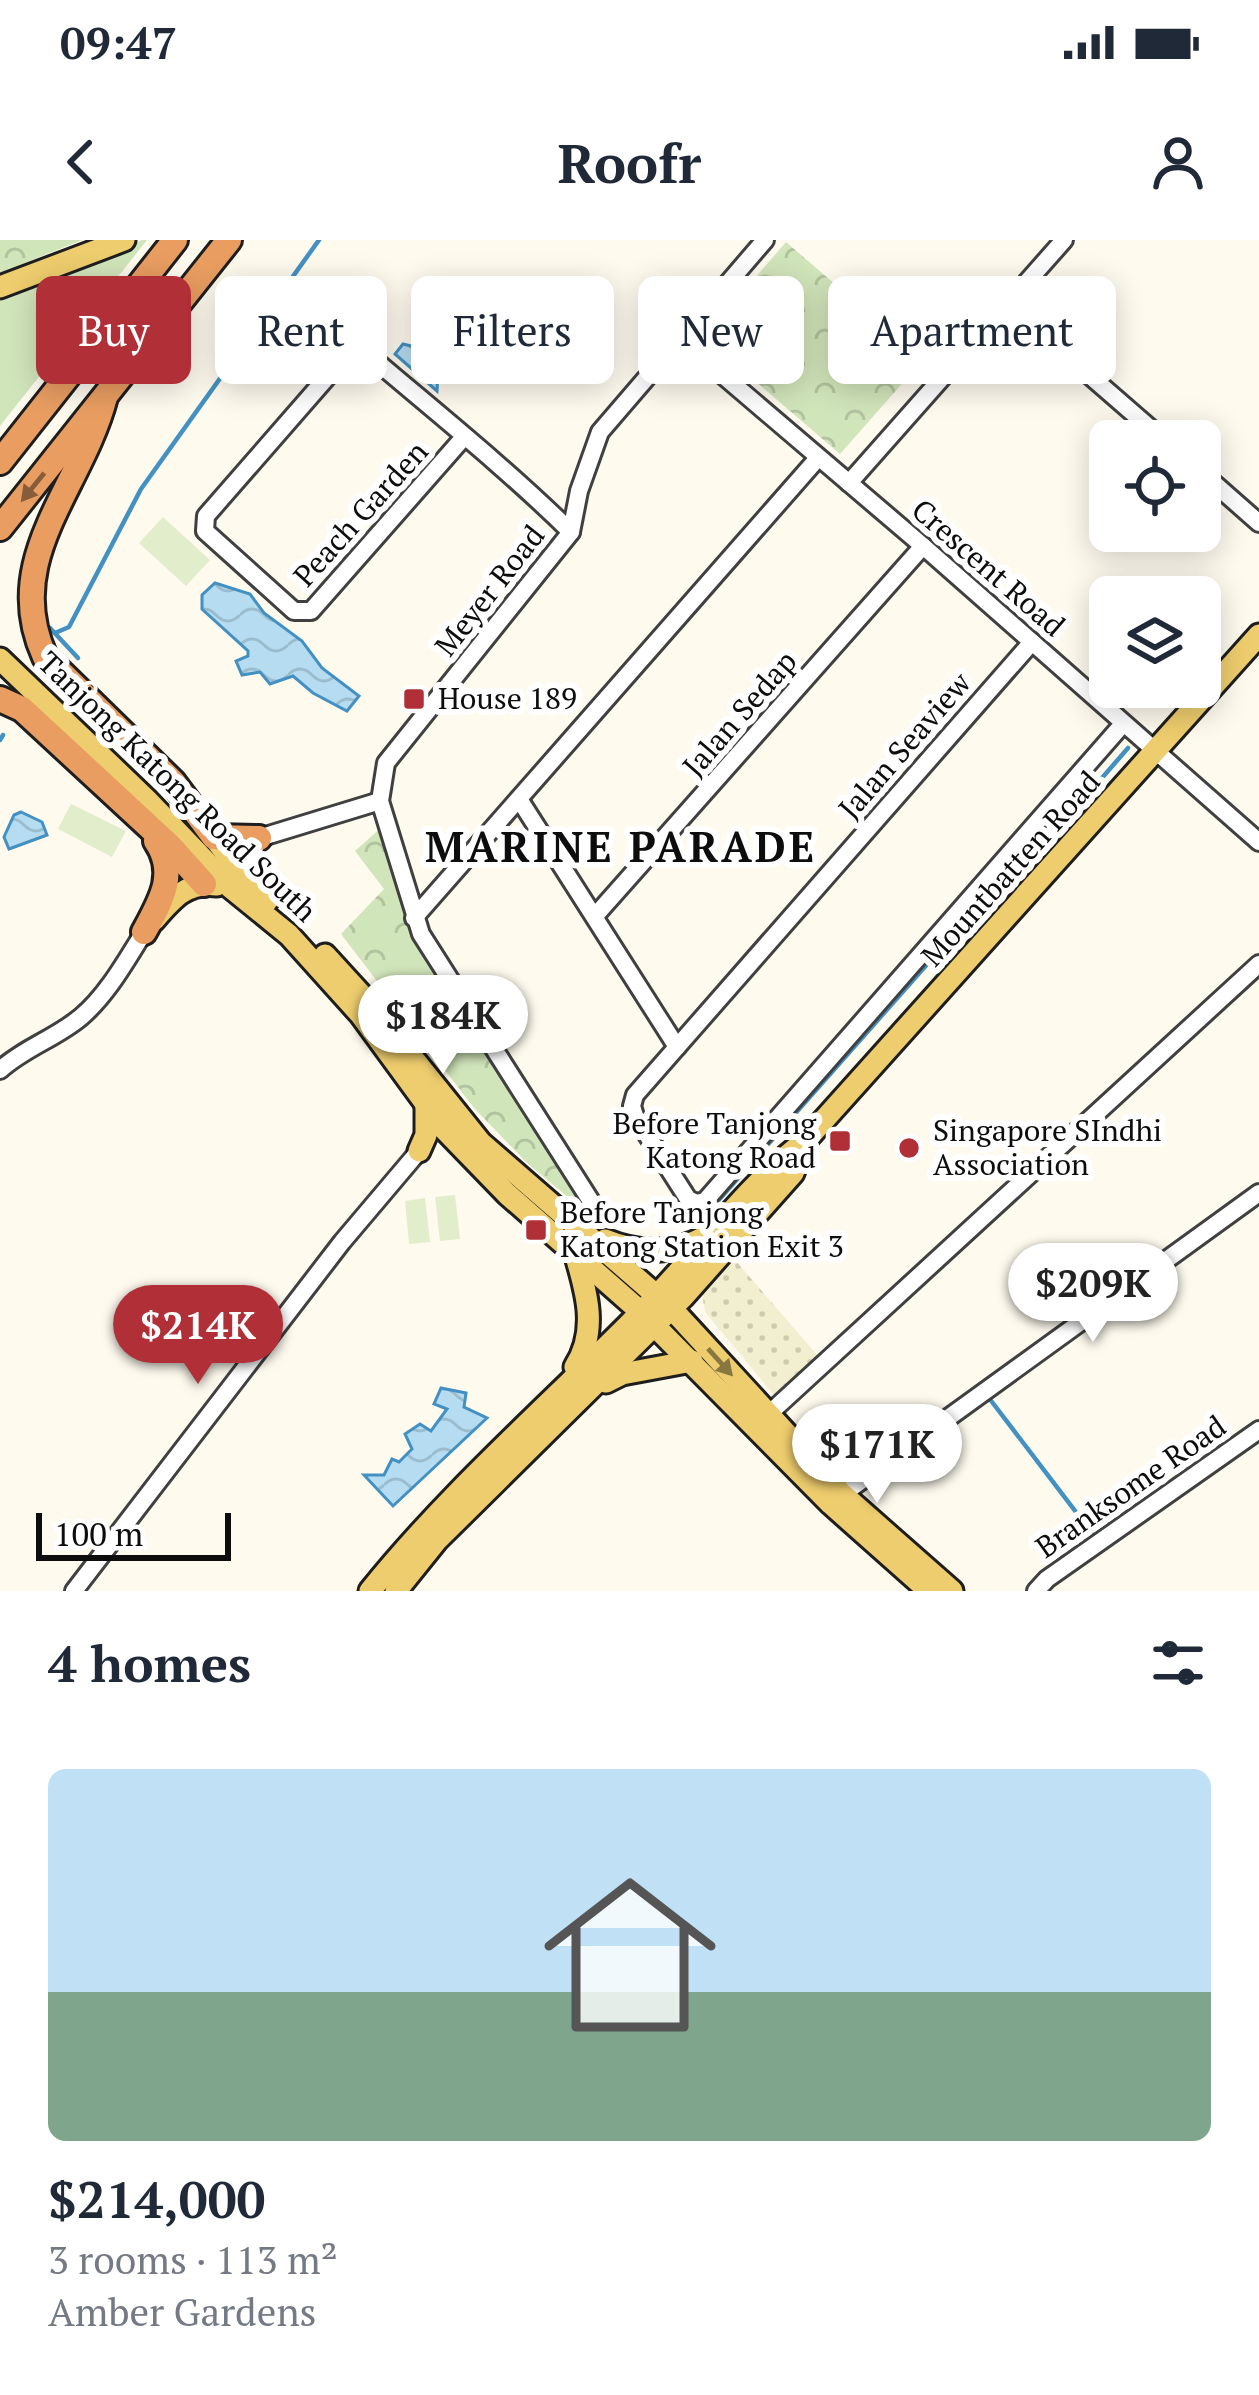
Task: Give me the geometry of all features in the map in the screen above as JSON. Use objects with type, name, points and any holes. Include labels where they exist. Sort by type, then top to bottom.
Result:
[{"type":"highway","points":[[0,462],[175,240]]},
{"type":"highway","points":[[0,528],[229,240]]},
{"type":"highway","points":[[105,398],[93,436],[24,555],[18,580],[20,610],[44,657],[173,782],[214,837],[259,838]]},
{"type":"highway","points":[[0,699],[22,709],[141,818],[226,883]]},
{"type":"highway","points":[[141,818],[168,866],[167,881],[144,932]]},
{"type":"main road","points":[[0,287],[124,240]]},
{"type":"main road","name":"Mountbatten Road","points":[[396,1591],[437,1540],[591,1389],[716,1231],[778,1162],[805,1141],[1259,635]]},
{"type":"main road","name":"Tanjong Katong Road South","points":[[0,659],[226,883],[300,947],[361,1015],[459,1144],[507,1195],[575,1253],[657,1310]]},
{"type":"main road","name":"Tanjong Katong Road South","points":[[214,837],[226,883],[353,983],[481,1142],[594,1225],[657,1310]]},
{"type":"main road","points":[[144,932],[178,894],[226,883]]},
{"type":"main road","points":[[418,1151],[428,1120],[425,1101]]},
{"type":"main road","name":"Mountbatten Road","points":[[370,1591],[424,1529],[567,1384],[657,1310],[793,1173],[805,1141]]},
{"type":"main road","points":[[418,1151],[436,1144],[459,1144]]},
{"type":"main road","points":[[594,1225],[629,1250],[675,1250],[716,1231]]},
{"type":"main road","points":[[567,1384],[589,1336],[575,1253]]},
{"type":"main road","points":[[657,1310],[929,1591]]},
{"type":"main road","points":[[657,1310],[692,1361],[762,1421]]},
{"type":"main road","points":[[591,1389],[622,1373],[692,1361]]},
{"type":"main road","points":[[836,1499],[952,1591]]},
{"type":"street","name":"Meyer Road","points":[[733,276],[766,240]]},
{"type":"street","points":[[849,483],[1064,240]]},
{"type":"street","name":"Peach Garden","points":[[464,437],[311,611],[294,611],[205,531],[206,517],[356,344],[464,437],[571,532]]},
{"type":"street","name":"Meyer Road","points":[[380,801],[386,763],[571,532],[579,491],[600,432],[639,384]]},
{"type":"street","name":"Crescent Road","points":[[732,384],[923,545],[1259,842]]},
{"type":"street","points":[[1099,384],[1141,420]]},
{"type":"street","points":[[414,918],[818,458]]},
{"type":"street","points":[[1221,490],[1259,523]]},
{"type":"street","name":"Jalan Sedap","points":[[595,916],[923,545]]},
{"type":"street","name":"Jalan Seaview","points":[[705,1201],[688,1199],[632,1106],[635,1095],[1032,642]]},
{"type":"street","name":"Mountbatten Road","points":[[705,1201],[1123,724]]},
{"type":"street","points":[[519,799],[677,1047]]},
{"type":"street","points":[[226,883],[259,838],[380,801],[414,918],[594,1225]]},
{"type":"street","points":[[0,1070],[27,1048],[81,1017],[144,932]]},
{"type":"street","points":[[762,1421],[1259,964]]},
{"type":"street","points":[[74,1591],[342,1242],[418,1151]]},
{"type":"street","points":[[836,1499],[1259,1193]]},
{"type":"street","name":"Branksome Road","points":[[1041,1585],[1259,1430]]},
{"type":"shaded area","points":[[735,1260],[818,1356],[775,1396],[705,1312],[702,1294]]},
{"type":"green space","points":[[0,240],[82,240],[0,273]]},
{"type":"green space","points":[[142,240],[147,240],[119,276],[52,275]]},
{"type":"green space","points":[[786,242],[828,278],[828,384],[902,384],[840,454],[759,384],[804,384],[804,276],[757,276]]},
{"type":"green space","points":[[36,283],[36,380],[0,426],[0,301]]},
{"type":"green space","points":[[163,517],[210,560],[186,586],[139,543]]},
{"type":"green space","points":[[71,804],[126,831],[112,857],[58,829]]},
{"type":"green space","points":[[383,826],[421,944],[587,1213],[527,1163],[474,1108],[341,934],[384,889],[355,851]]},
{"type":"green space","points":[[455,1195],[460,1239],[440,1241],[435,1197]]},
{"type":"green space","points":[[425,1198],[430,1242],[409,1244],[405,1201]]},
{"type":"water","points":[[403,344],[411,346],[411,368],[395,354]]},
{"type":"water","points":[[215,583],[250,594],[264,613],[302,641],[322,668],[359,696],[347,711],[293,676],[270,684],[260,672],[242,675],[236,661],[248,656],[248,651],[202,609],[202,595]]},
{"type":"water","points":[[21,812],[42,822],[47,835],[9,849],[4,837],[14,815]]},
{"type":"water","points":[[441,1388],[466,1393],[464,1407],[487,1418],[393,1506],[364,1475],[384,1475],[392,1459],[399,1462],[412,1449],[405,1434],[420,1424],[431,1431],[447,1409],[434,1404]]},
{"type":"waterway","points":[[55,633],[69,627],[141,489],[319,240]]},
{"type":"waterway","points":[[50,628],[78,658]]},
{"type":"waterway","points":[[0,740],[3,735]]},
{"type":"waterway","points":[[709,1211],[930,961],[950,953],[1128,748]]},
{"type":"waterway","points":[[989,1398],[1095,1537]]},
{"type":"place","name":"House 189","points":[[414,699]]},
{"type":"place","name":"Before Tanjong Katong Road","points":[[840,1141]]},
{"type":"place","name":"Singapore SIndhi Association","points":[[909,1148]]},
{"type":"place","name":"Before Tanjong Katong Station Exit 3","points":[[536,1230]]},
{"type":"district","name":"MARINE PARADE","points":[[621,847]]}]
